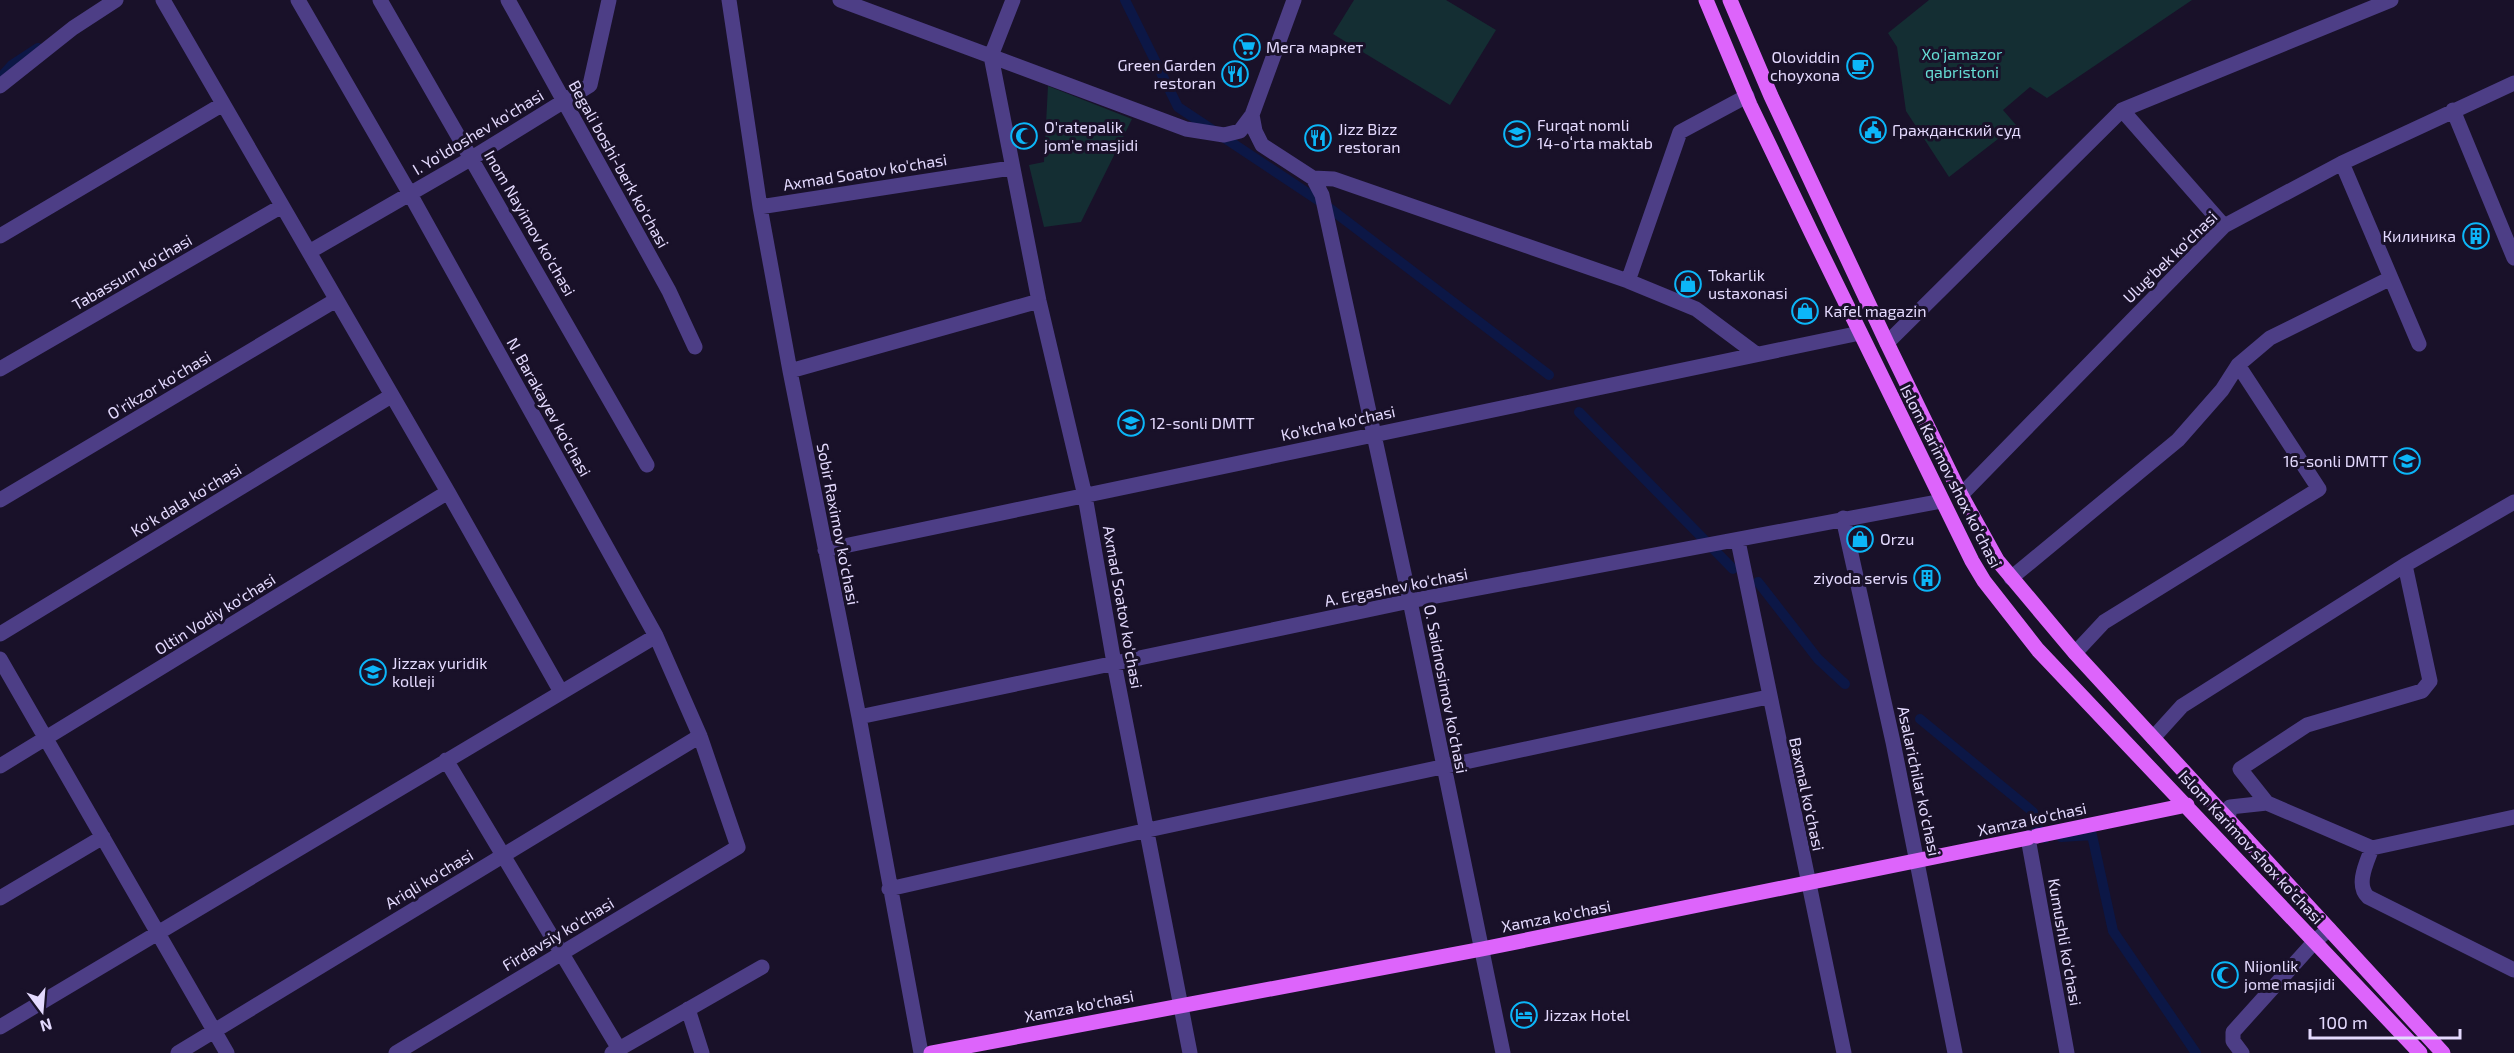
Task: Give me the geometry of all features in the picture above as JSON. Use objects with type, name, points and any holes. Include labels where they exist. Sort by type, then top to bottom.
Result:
[{"type":"main road","name":"Islom Karimov shox ko'chasi","points":[[1706,0],[1749,101],[1860,333],[1984,581],[2038,650],[2420,1053]]},
{"type":"main road","name":"Islom Karimov shox ko'chasi","points":[[1732,4],[1771,96],[1887,343],[1961,495],[1989,545],[2011,578],[2074,653],[2443,1053]]},
{"type":"main road","points":[[1713,16],[1721,22],[1727,22],[1734,15],[1732,4]]},
{"type":"main road","points":[[1749,101],[1755,93],[1762,91],[1771,96]]},
{"type":"main road","name":"Xamza ko'chasi","points":[[931,1053],[1482,949],[2187,805]]},
{"type":"main road","points":[[2260,883],[2265,885],[2272,881],[2273,870]]},
{"type":"main road","points":[[2319,946],[2333,934]]},
{"type":"street","points":[[0,86],[73,27],[116,0]]},
{"type":"street","points":[[163,0],[561,692]]},
{"type":"street","name":"N. Barakayev ko'chasi","points":[[298,0],[410,194],[656,636],[700,736],[738,847]]},
{"type":"street","name":"Inom Nayimov ko'chasi","points":[[380,0],[647,465]]},
{"type":"street","name":"Begali boshi-berk ko'chasi","points":[[508,0],[669,291],[695,347]]},
{"type":"street","name":"I. Yo'ldoshev ko'chasi","points":[[309,252],[472,158],[590,85],[609,0]]},
{"type":"street","name":"Sobir Raximov ko'chasi","points":[[729,0],[760,207],[789,371],[859,717],[921,1053]]},
{"type":"street","points":[[840,0],[1186,129],[1219,134],[1240,131],[1252,115],[1294,0]]},
{"type":"street","points":[[990,56],[1013,0]]},
{"type":"street","points":[[1887,343],[2122,110],[2391,0]]},
{"type":"street","name":"Axmad Soatov ko'chasi","points":[[990,56],[1039,301],[1085,496],[1114,663],[1190,1053]]},
{"type":"street","name":"Ulug'bek ko'chasi","points":[[1961,495],[2224,226],[2342,163],[2514,83]]},
{"type":"street","points":[[1628,281],[1680,132],[1749,101]]},
{"type":"street","points":[[0,236],[223,104]]},
{"type":"street","points":[[2122,110],[2224,226]]},
{"type":"street","points":[[2453,110],[2514,258]]},
{"type":"street","points":[[1252,115],[1255,131],[1262,145],[1313,178],[1334,179],[1628,281],[1696,309],[1755,352]]},
{"type":"street","points":[[2342,163],[2419,344]]},
{"type":"street","name":"Axmad Soatov ko'chasi","points":[[760,207],[1011,168]]},
{"type":"street","name":"O. Saidnosimov ko'chasi","points":[[1313,178],[1322,195],[1374,434],[1503,1053]]},
{"type":"street","name":"Tabassum ko'chasi","points":[[0,369],[282,206]]},
{"type":"street","points":[[2011,578],[2178,440],[2222,390],[2238,365],[2270,338],[2391,278]]},
{"type":"street","name":"O'rikzor ko'chasi","points":[[0,500],[336,300]]},
{"type":"street","points":[[789,371],[1039,301]]},
{"type":"street","name":"Ko'kcha ko'chasi","points":[[825,550],[1755,352],[1860,333]]},
{"type":"street","points":[[2074,653],[2104,622],[2319,489],[2238,365]]},
{"type":"street","name":"Ko'k dala ko'chasi","points":[[0,634],[391,396]]},
{"type":"street","name":"Oltin Vodiy ko'chasi","points":[[0,766],[448,492]]},
{"type":"street","name":"A. Ergashev ko'chasi","points":[[859,717],[1410,601],[1942,501]]},
{"type":"street","points":[[2153,738],[2182,706],[2405,565],[2514,502]]},
{"type":"street","name":"Asalarichilar ko'chasi","points":[[1843,518],[1918,861],[1955,1053]]},
{"type":"street","name":"Baxmal ko'chasi","points":[[1738,541],[1768,697],[1844,1053]]},
{"type":"street","points":[[2405,565],[2430,681],[2428,687],[2422,691],[2307,725],[2240,769],[2267,803],[2372,848],[2514,817]]},
{"type":"street","points":[[0,1027],[656,636]]},
{"type":"street","points":[[0,659],[227,1053]]},
{"type":"street","points":[[889,889],[1148,830],[1768,697]]},
{"type":"street","name":"Ariqli ko'chasi","points":[[178,1053],[700,736]]},
{"type":"street","points":[[446,760],[562,953],[615,1051],[762,967]]},
{"type":"street","points":[[2228,820],[2230,807],[2267,803]]},
{"type":"street","name":"Kumushli ko'chasi","points":[[2037,836],[2067,1053]]},
{"type":"street","points":[[0,898],[103,837]]},
{"type":"street","name":"Firdavsiy ko'chasi","points":[[396,1053],[738,847]]},
{"type":"street","points":[[2372,848],[2362,882],[2364,892],[2368,897],[2514,970]]},
{"type":"street","points":[[2242,1053],[2233,1041],[2234,1032],[2319,946]]},
{"type":"street","points":[[688,1009],[702,1053]]},
{"type":"green space","points":[[1354,0],[1446,0],[1496,30],[1450,105],[1333,34]]},
{"type":"green space","name":"Xo'jamazor qabristoni","points":[[1929,0],[2192,0],[2047,98],[2030,87],[2003,110],[2016,125],[1949,177],[1906,111],[1897,47],[1888,33]]},
{"type":"green space","points":[[1048,86],[1132,119],[1081,222],[1044,227],[1029,165],[1044,162]]},
{"type":"waterway","points":[[1125,0],[1178,107],[1324,204],[1549,375]]},
{"type":"waterway","points":[[0,78],[12,65],[38,48]]},
{"type":"waterway","points":[[1579,412],[1733,569]]},
{"type":"waterway","points":[[1758,582],[1818,659],[1845,684]]},
{"type":"waterway","points":[[1920,719],[2033,812],[2034,823],[2045,838]]},
{"type":"waterway","points":[[2061,837],[2092,835],[2113,931],[2196,1053]]},
{"type":"place","name":"Мега маркет","points":[[1247,47]]},
{"type":"place","name":"Oloviddin choyxona","points":[[1860,66]]},
{"type":"place","name":"Green Garden restoran","points":[[1235,74]]},
{"type":"place","name":"Гражданский суд","points":[[1873,130]]},
{"type":"place","name":"Furqat nomli 14-oʻrta maktab","points":[[1517,134]]},
{"type":"place","name":"O'ratepalik jom'e masjidi","points":[[1024,136]]},
{"type":"place","name":"Jizz Bizz restoran","points":[[1318,138]]},
{"type":"place","name":"Килиника","points":[[2476,236]]},
{"type":"place","name":"Tokarlik ustaxonasi","points":[[1688,284]]},
{"type":"place","name":"Kafel magazin","points":[[1805,311]]},
{"type":"place","name":"12-sonli DMTT","points":[[1131,423]]},
{"type":"place","name":"16-sonli DMTT","points":[[2407,461]]},
{"type":"place","name":"Orzu","points":[[1860,539]]},
{"type":"place","name":"ziyoda servis","points":[[1927,578]]},
{"type":"place","name":"Jizzax yuridik kolleji","points":[[373,672]]},
{"type":"place","name":"Nijonlik jome masjidi","points":[[2225,975]]},
{"type":"place","name":"Jizzax Hotel","points":[[1524,1015]]}]
